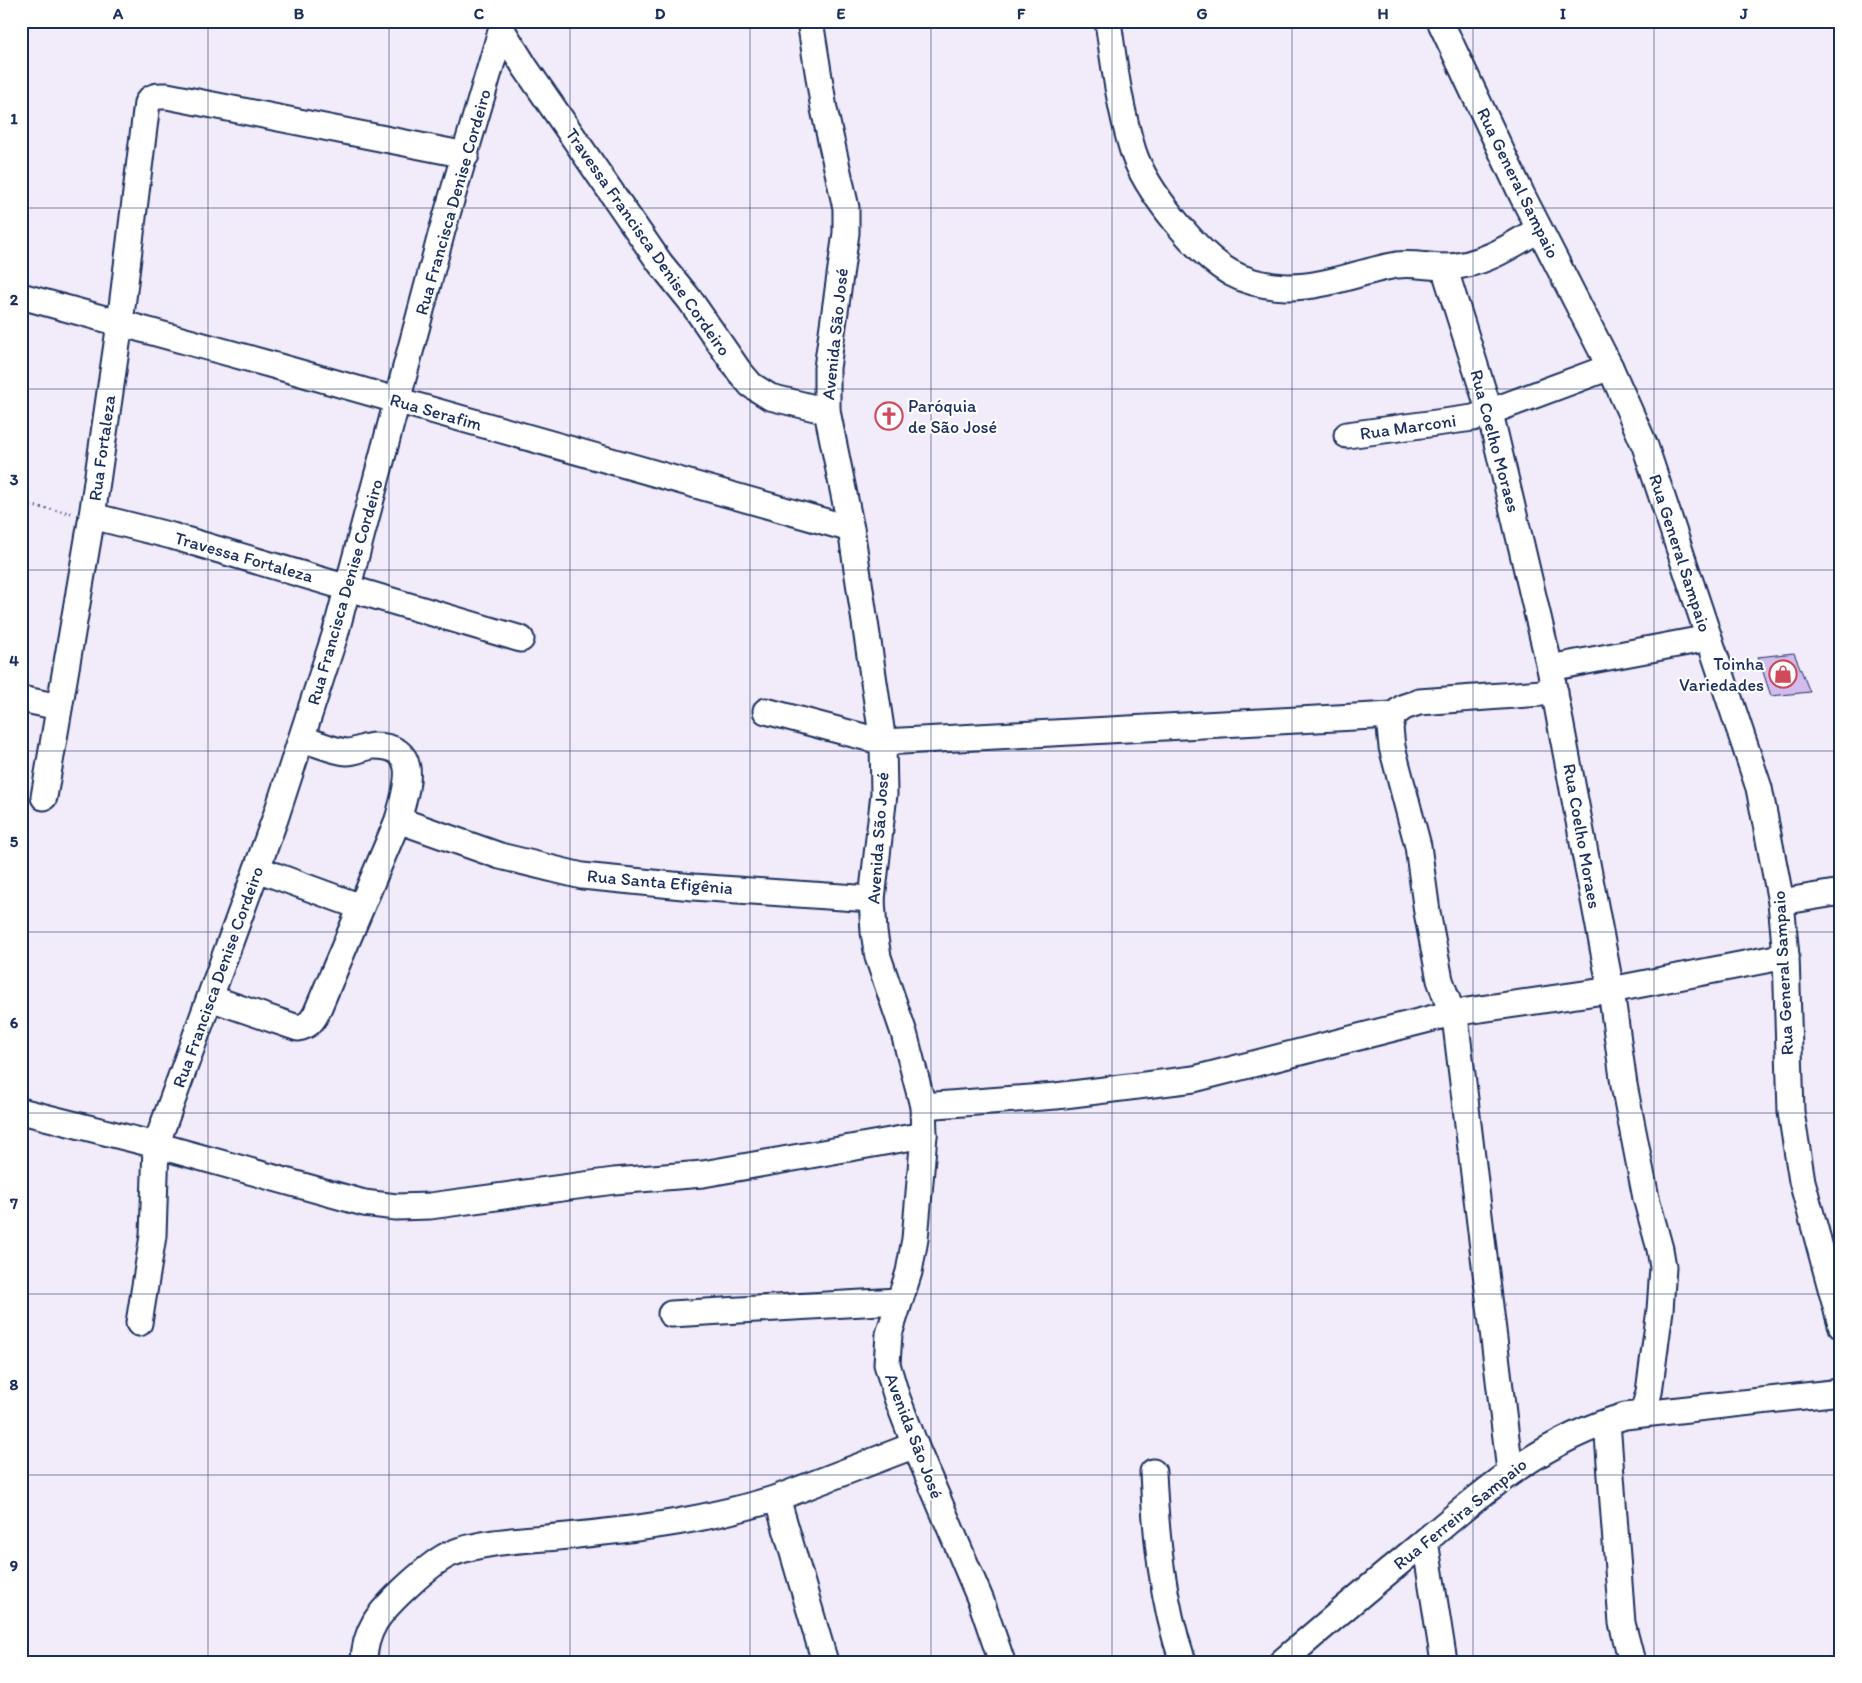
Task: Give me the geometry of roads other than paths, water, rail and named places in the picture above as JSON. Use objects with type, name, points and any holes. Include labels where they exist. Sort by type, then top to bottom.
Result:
[{"type":"street","name":"Avenida São José","points":[[810,21],[821,90],[846,208],[846,233],[828,368],[827,411],[851,529],[883,742],[884,794],[872,899],[878,957],[904,1033],[923,1106],[924,1135],[915,1239],[909,1272],[888,1334],[888,1364],[897,1398],[980,1601],[1002,1662]]},
{"type":"street","points":[[1108,21],[1117,77],[1133,152],[1143,173],[1182,227],[1216,262],[1239,277],[1261,284],[1285,287],[1330,282],[1397,265],[1444,267],[1471,264],[1495,255],[1539,229]]},
{"type":"street","name":"Rua General Sampaio","points":[[1440,21],[1539,229],[1610,367],[1645,446],[1759,788],[1781,902],[1786,956],[1791,1112],[1802,1181],[1839,1315]]},
{"type":"street","name":"Travessa Francisca Denise Cordeiro","points":[[503,26],[525,67],[738,371],[751,385],[770,397],[827,411]]},
{"type":"street","name":"Rua Francisca Denise Cordeiro","points":[[139,1323],[153,1236],[156,1145],[257,869],[302,739],[348,588],[442,231],[503,26]]},
{"type":"street","name":"Rua Fortaleza","points":[[44,797],[92,516],[120,323],[145,108],[150,98],[168,96],[466,155]]},
{"type":"street","name":"Rua Coelho Moraes","points":[[1444,267],[1490,413],[1550,668],[1611,990],[1624,1085],[1646,1198],[1662,1267],[1653,1369],[1643,1413]]},
{"type":"street","name":"Rua Serafim","points":[[21,296],[851,529]]},
{"type":"street","name":"Rua Marconi","points":[[1347,435],[1444,423],[1490,413],[1610,367]]},
{"type":"street","name":"Travessa Fortaleza","points":[[92,516],[172,536],[521,639]]},
{"type":"street","points":[[1550,668],[1709,638]]},
{"type":"street","points":[[766,711],[883,742],[1393,715],[1404,707],[1418,702],[1555,692]]},
{"type":"street","points":[[21,699],[59,707]]},
{"type":"street","points":[[1393,715],[1390,728],[1392,748],[1418,846],[1427,912],[1440,980],[1453,1014],[1510,1471]]},
{"type":"street","points":[[210,998],[298,1028],[306,1026],[316,1014],[398,820],[408,771],[407,761],[403,755],[380,746],[370,746],[356,752],[342,751],[302,739]]},
{"type":"street","name":"Rua Santa Efigênia","points":[[398,820],[538,867],[582,876],[872,899]]},
{"type":"street","points":[[257,869],[361,907]]},
{"type":"street","points":[[1781,902],[1841,892]]},
{"type":"street","points":[[923,1106],[1056,1096],[1194,1079],[1453,1014],[1611,990],[1786,956]]},
{"type":"street","points":[[21,1110],[156,1145],[364,1203],[396,1207],[430,1206],[614,1181],[726,1171],[924,1135]]},
{"type":"street","points":[[671,1314],[898,1301]]},
{"type":"street","name":"Rua Ferreira Sampaio","points":[[1282,1662],[1510,1471],[1541,1452],[1606,1422],[1643,1413],[1841,1392]]},
{"type":"street","points":[[1606,1422],[1622,1623],[1632,1662]]},
{"type":"street","points":[[364,1662],[369,1634],[376,1621],[434,1563],[449,1554],[467,1548],[672,1525],[719,1515],[777,1498],[915,1445]]},
{"type":"street","points":[[1152,1472],[1159,1553],[1169,1608],[1183,1662]]},
{"type":"street","points":[[777,1498],[825,1662]]},
{"type":"street","points":[[1425,1541],[1444,1662]]},
{"type":"place","name":"Paróquia de São José","points":[[889,416]]},
{"type":"place","name":"Toinha Variedades","points":[[1783,674]]}]
